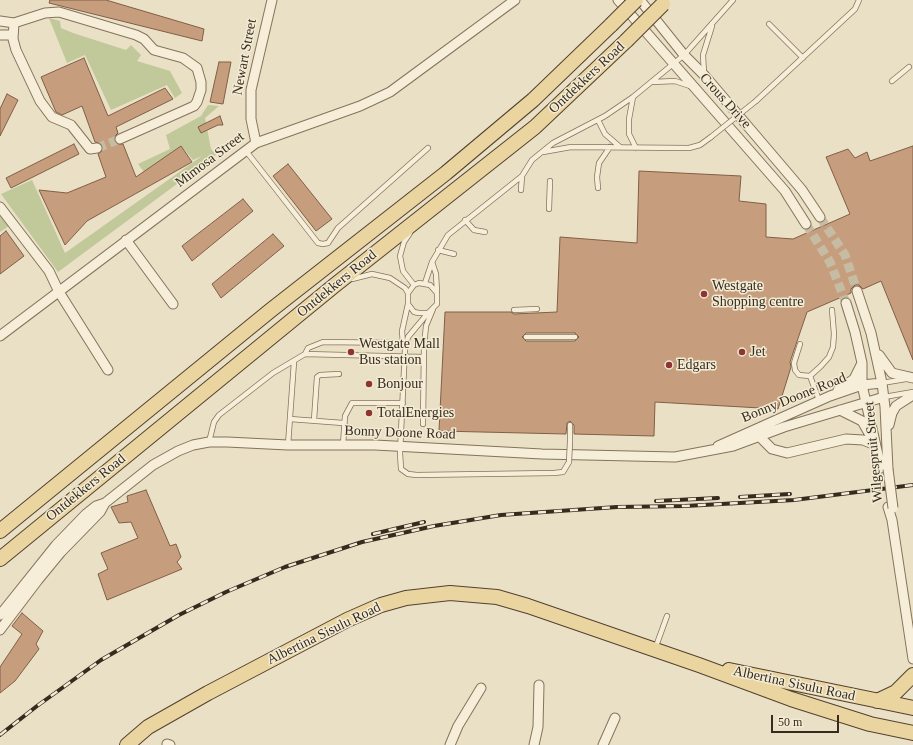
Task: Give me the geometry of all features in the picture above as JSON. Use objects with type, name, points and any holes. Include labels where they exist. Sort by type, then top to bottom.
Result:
[{"type":"main road","name":"Ontdekkers Road","points":[[0,531],[271,310],[469,154],[533,100],[636,0]]},
{"type":"main road","name":"Ontdekkers Road","points":[[0,559],[335,285],[535,126],[626,41],[665,2]]},
{"type":"main road","name":"Albertina Sisulu Road","points":[[127,745],[148,727],[208,692],[347,620],[381,605],[406,598],[450,593],[497,597],[566,618],[791,699],[870,724],[913,733]]},
{"type":"main road","name":"Albertina Sisulu Road","points":[[699,665],[913,708]]},
{"type":"main road","points":[[877,701],[896,692],[913,674]]},
{"type":"street","name":"Newart Street","points":[[256,143],[251,118],[250,90],[272,0]]},
{"type":"street","name":"Mimosa Street","points":[[0,336],[256,143],[360,106],[390,92],[515,0]]},
{"type":"street","name":"Crous Drive","points":[[618,0],[785,192],[806,224]]},
{"type":"street","name":"Crous Drive","points":[[640,0],[684,55],[705,76],[802,190],[820,216]]},
{"type":"street","points":[[0,21],[14,23],[45,13],[59,12],[136,35],[144,39],[154,50],[183,58],[197,68],[201,82],[201,90],[194,106],[120,139]]},
{"type":"street","points":[[14,23],[13,35],[16,50],[40,101],[49,114],[71,125],[90,149],[97,148]]},
{"type":"street","points":[[0,35],[13,35]]},
{"type":"street","points":[[0,207],[49,271],[59,292],[108,370]]},
{"type":"street","points":[[126,240],[173,304]]},
{"type":"street","points":[[857,291],[871,333],[882,382]]},
{"type":"street","points":[[846,303],[855,332],[862,363],[862,386]]},
{"type":"street","points":[[875,349],[886,367],[892,373],[913,378]]},
{"type":"street","points":[[830,396],[854,378],[862,363]]},
{"type":"street","name":"Bonny Doone Road","points":[[0,615],[56,545],[86,514],[96,506],[105,503],[153,465],[178,451],[193,445],[209,442],[288,445],[400,446],[654,458],[693,455],[711,449],[808,404],[862,386],[882,382]]},
{"type":"street","name":"Wilgespruit Street","points":[[882,382],[886,437],[884,469],[913,659]]},
{"type":"street","name":"Wilgespruit Street","points":[[862,386],[875,448],[884,469]]},
{"type":"street","points":[[886,437],[892,413],[896,406],[913,393]]},
{"type":"street","name":"Bonny Doone Road","points":[[711,449],[733,446],[812,419],[884,397]]},
{"type":"street","points":[[808,404],[812,419]]},
{"type":"street","points":[[840,410],[862,421],[866,425],[875,448]]},
{"type":"street","points":[[753,429],[772,449],[787,453],[846,439],[863,440],[875,448]]},
{"type":"street","name":"Bonny Doone Road","points":[[0,630],[61,552],[100,512],[105,503]]},
{"type":"street","points":[[534,745],[538,727],[539,685]]},
{"type":"street","points":[[450,745],[458,726],[481,688]]},
{"type":"street","points":[[603,745],[614,718]]},
{"type":"lane","points":[[425,283],[432,262],[448,235],[522,176],[532,160],[540,153],[570,134],[598,120],[633,97],[674,64],[684,55],[733,0]]},
{"type":"lane","points":[[540,153],[561,148],[689,148],[700,145],[756,101],[855,10],[859,0]]},
{"type":"lane","points":[[705,76],[702,63],[703,55],[713,22]]},
{"type":"lane","points":[[769,24],[803,58]]},
{"type":"lane","points":[[892,81],[912,70]]},
{"type":"lane","points":[[651,82],[675,81],[694,87]]},
{"type":"lane","points":[[633,97],[629,119],[629,134],[636,148]]},
{"type":"lane","points":[[598,120],[609,139],[621,148]]},
{"type":"lane","points":[[598,188],[597,177],[599,163],[610,147]]},
{"type":"lane","points":[[246,151],[318,242],[325,244],[334,235],[338,228],[428,148]]},
{"type":"lane","points":[[521,190],[522,176]]},
{"type":"lane","points":[[549,209],[550,181]]},
{"type":"lane","points":[[414,285],[402,271],[400,256],[408,235],[434,205]]},
{"type":"lane","points":[[465,220],[474,230],[485,232]]},
{"type":"lane","points":[[438,250],[454,254]]},
{"type":"lane","points":[[422,424],[426,326],[437,304],[436,274],[432,262]]},
{"type":"lane","points":[[335,285],[372,274],[390,278],[408,293]]},
{"type":"lane","points":[[405,350],[402,331],[408,304],[408,293],[414,285],[425,283],[430,285],[437,292]]},
{"type":"lane","points":[[408,304],[414,312],[428,313]]},
{"type":"lane","points":[[514,310],[537,308]]},
{"type":"lane","points":[[433,310],[428,313],[408,337],[405,350],[400,446],[401,469],[408,474],[417,475],[560,473],[566,469],[569,462],[570,425]]},
{"type":"lane","points":[[800,344],[794,363],[795,370],[799,375],[810,376],[829,357],[833,347],[834,334],[832,310]]},
{"type":"lane","points":[[526,338],[575,337]]},
{"type":"lane","points":[[209,442],[214,422],[219,414],[273,374],[305,354],[308,348],[323,342],[403,343]]},
{"type":"lane","points":[[305,354],[424,357]]},
{"type":"lane","points":[[288,445],[294,362]]},
{"type":"lane","points":[[314,420],[317,377],[320,375],[339,374]]},
{"type":"lane","points":[[810,376],[819,400]]},
{"type":"lane","name":"Bonny Doone Road","points":[[882,382],[913,378]]},
{"type":"lane","name":"Bonny Doone Road","points":[[884,397],[913,393]]},
{"type":"lane","points":[[343,445],[343,422],[348,406],[354,402],[402,403]]},
{"type":"lane","points":[[290,419],[343,422]]},
{"type":"lane","points":[[655,650],[667,616]]},
{"type":"green space","points":[[49,18],[60,21],[61,28],[73,33],[126,50],[131,45],[141,55],[137,61],[170,71],[182,93],[175,98],[167,85],[111,110],[85,55],[67,63]]},
{"type":"green space","points":[[208,105],[219,106],[205,118],[211,149],[216,155],[58,272],[1,194],[32,180],[65,253],[202,156],[193,160],[181,146],[144,172],[138,164],[170,149],[166,135],[201,116]]},
{"type":"green space","points":[[0,210],[9,226],[0,232]]},
{"type":"building","points":[[50,0],[106,0],[204,29],[202,41],[49,3]]},
{"type":"building","points":[[84,58],[108,116],[165,88],[173,99],[116,127],[118,133],[115,136],[114,141],[117,144],[123,144],[136,177],[181,146],[192,162],[87,221],[65,245],[39,190],[67,193],[106,177],[98,154],[102,151],[103,147],[100,143],[95,142],[82,106],[62,115],[56,112],[41,77]]},
{"type":"building","points":[[219,62],[231,62],[223,104],[210,102]]},
{"type":"building","points":[[7,94],[18,100],[0,136],[0,109]]},
{"type":"building","points":[[220,116],[223,125],[218,125],[201,133],[198,127]]},
{"type":"building","points":[[74,144],[79,154],[11,188],[6,178]]},
{"type":"building","name":"Westgate Shopping centre","points":[[913,146],[913,360],[881,281],[863,289],[859,285],[855,285],[851,289],[851,293],[807,312],[790,362],[791,367],[778,409],[655,402],[654,436],[574,434],[574,425],[570,421],[567,423],[566,434],[439,431],[445,312],[511,312],[514,314],[557,312],[560,237],[637,243],[639,171],[741,176],[739,201],[766,204],[766,237],[793,239],[850,214],[826,157],[848,149],[855,158],[867,152],[870,161]],"holes":[[[526,333],[575,333],[579,337],[575,341],[526,341],[522,337]]]},
{"type":"building","points":[[288,164],[332,219],[316,231],[273,176]]},
{"type":"building","points":[[243,199],[253,211],[192,261],[182,246]]},
{"type":"building","points":[[6,231],[24,256],[0,274],[0,236]]},
{"type":"building","points":[[273,234],[284,246],[221,298],[212,284]]},
{"type":"building","points":[[146,490],[170,546],[176,544],[181,557],[177,562],[182,569],[107,600],[98,574],[108,569],[101,553],[138,538],[131,522],[119,523],[111,507],[128,502],[127,496]]},
{"type":"building","points":[[22,613],[43,631],[36,644],[39,649],[15,681],[0,693],[0,667],[22,634],[12,626]]},
{"type":"tunnel","points":[[97,148],[120,139]]},
{"type":"tunnel","points":[[820,217],[845,255],[857,291]]},
{"type":"tunnel","points":[[806,224],[830,262],[846,303]]},
{"type":"railway","points":[[0,735],[37,706],[101,660],[179,615],[226,592],[285,567],[362,542],[434,526],[501,515],[617,507],[685,506],[794,500],[913,485]]},
{"type":"railway","points":[[740,497],[790,494]]},
{"type":"railway","points":[[656,501],[718,498]]},
{"type":"railway","points":[[373,534],[424,522]]},
{"type":"place","name":"Westgate Shopping centre","points":[[704,294]]},
{"type":"place","name":"Westgate Mall Bus station","points":[[351,352]]},
{"type":"place","name":"Jet","points":[[742,352]]},
{"type":"place","name":"Edgars","points":[[669,365]]},
{"type":"place","name":"Bonjour","points":[[369,384]]},
{"type":"place","name":"TotalEnergies","points":[[369,413]]}]
